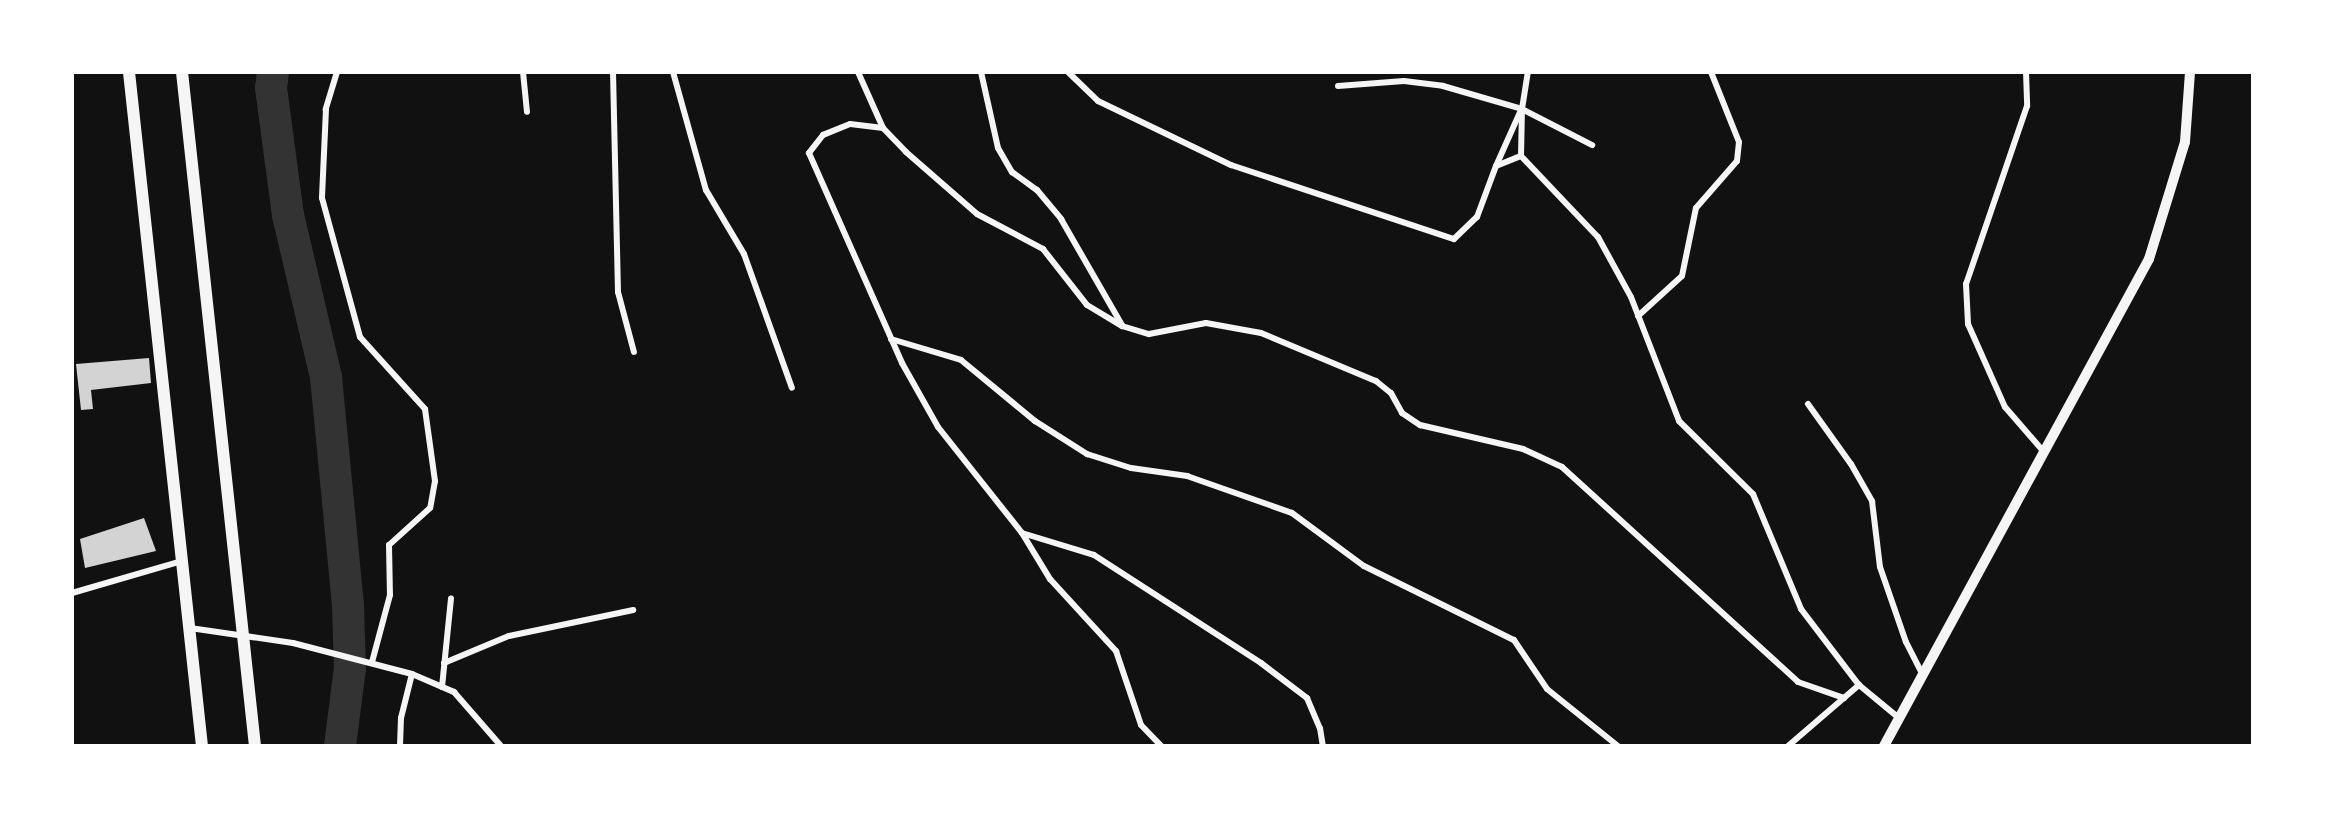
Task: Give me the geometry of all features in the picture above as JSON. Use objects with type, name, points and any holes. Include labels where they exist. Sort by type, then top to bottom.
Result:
[{"type":"main road","points":[[129,72],[202,746]]},
{"type":"main road","points":[[182,72],[255,746]]},
{"type":"street","points":[[337,72],[326,109],[322,198],[360,338],[425,409],[435,481],[430,508],[389,544],[390,595],[372,662]]},
{"type":"street","points":[[523,72],[527,112]]},
{"type":"street","points":[[613,72],[618,292],[634,352]]},
{"type":"street","points":[[673,72],[706,190],[744,254],[792,388]]},
{"type":"street","points":[[858,72],[883,128],[977,214],[1043,249],[1087,305],[1122,326],[1149,334],[1206,323],[1261,333],[1376,381],[1391,393],[1402,413],[1420,425],[1522,449],[1562,467],[1798,682],[1844,698]]},
{"type":"street","points":[[981,72],[998,148],[1012,172],[1037,190],[1061,219],[1122,326]]},
{"type":"street","points":[[1068,72],[1098,101],[1231,165],[1454,239],[1477,217],[1496,166],[1522,109]]},
{"type":"street","points":[[1528,72],[1522,109],[1521,156],[1598,237],[1638,316],[1679,421],[1753,494],[1801,609],[1859,685],[1899,717]]},
{"type":"street","points":[[1638,316],[1682,276],[1696,208],[1737,161],[1739,142],[1711,72]]},
{"type":"street","points":[[2026,72],[2027,106],[1966,284],[1968,324],[2005,407],[2044,452]]},
{"type":"street","points":[[1884,746],[2149,260],[2185,142],[2190,72]]},
{"type":"street","points":[[1338,86],[1404,81],[1443,86],[1522,109],[1592,144]]},
{"type":"street","points":[[883,128],[850,124],[823,135],[809,153],[891,339],[938,427],[1022,533],[1050,579],[1116,651],[1141,725],[1161,746]]},
{"type":"street","points":[[1496,166],[1521,156]]},
{"type":"street","points":[[891,339],[960,360],[1035,422],[1087,454],[1131,468],[1186,476],[1292,513],[1364,566],[1422,591],[1514,640],[1547,689],[1618,746]]},
{"type":"street","points":[[1808,404],[1851,464],[1872,501],[1880,567],[1905,642],[1923,675]]},
{"type":"street","points":[[1022,533],[1094,555],[1261,663],[1307,698],[1320,728],[1323,746]]},
{"type":"street","points":[[72,593],[182,561]]},
{"type":"street","points":[[442,687],[451,598]]},
{"type":"street","points":[[444,663],[508,636],[633,610]]},
{"type":"street","points":[[190,627],[241,633],[356,658],[412,674],[454,692],[501,746]]},
{"type":"street","points":[[400,746],[401,718],[412,674]]},
{"type":"street","points":[[1788,746],[1859,685]]},
{"type":"building","points":[[149,358],[151,383],[91,390],[93,409],[81,410],[76,364]]},
{"type":"building","points":[[144,518],[156,551],[85,568],[80,539]]},
{"type":"waterway","points":[[273,72],[271,88],[288,215],[326,377],[348,606],[350,668],[340,746]]}]
